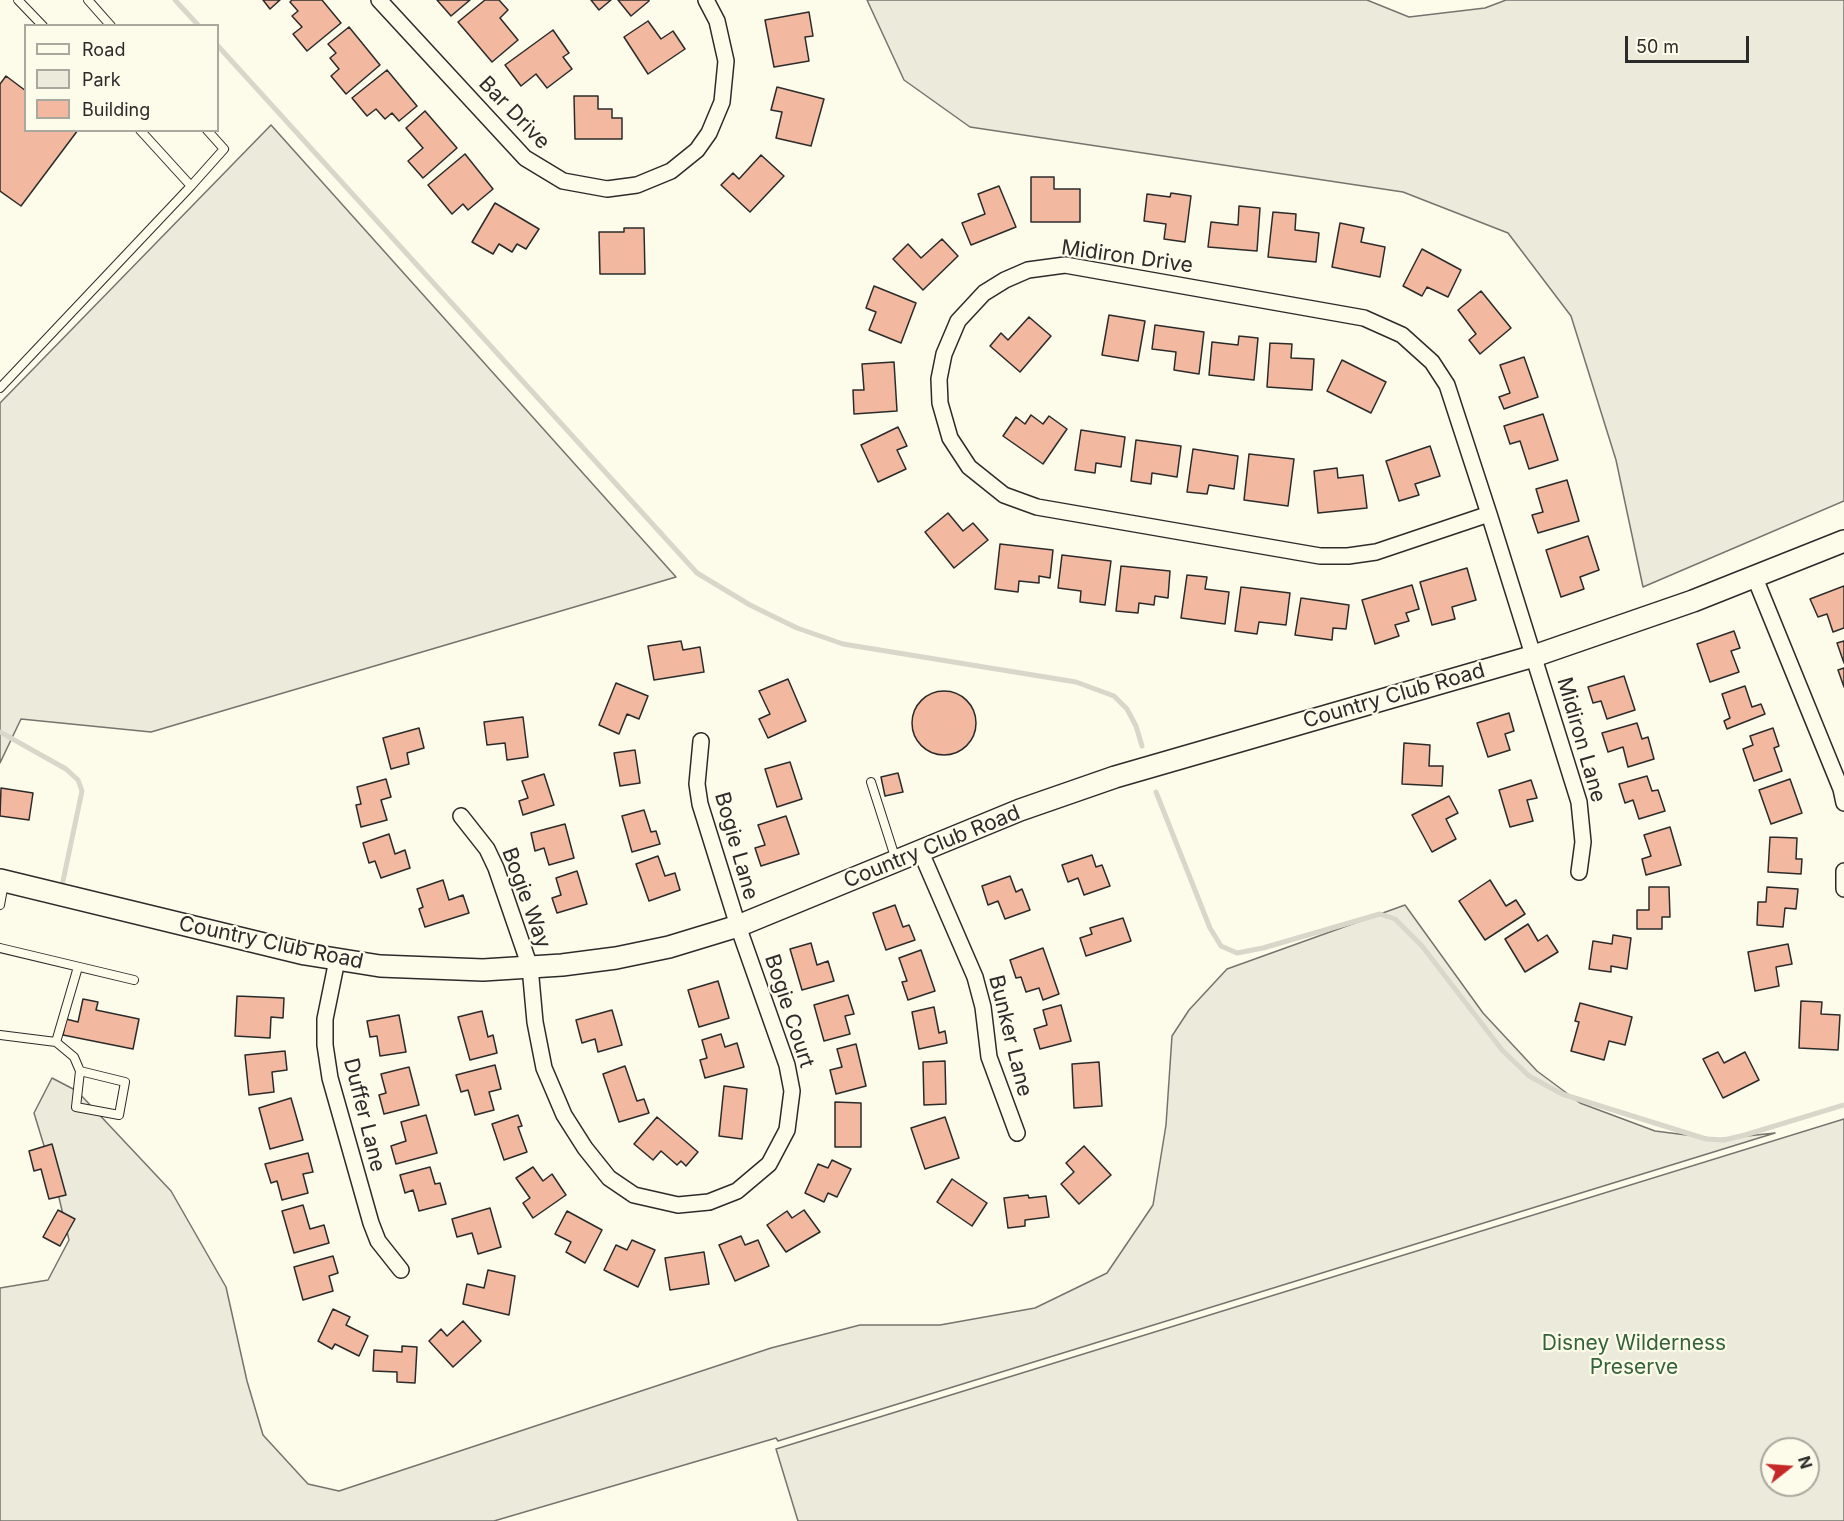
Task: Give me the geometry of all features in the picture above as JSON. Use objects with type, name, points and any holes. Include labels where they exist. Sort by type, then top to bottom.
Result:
[{"type":"street","name":"Bar Drive","points":[[379,0],[525,158],[563,181],[607,189],[637,185],[671,171],[697,150],[709,133],[722,102],[726,61],[717,21],[706,0]]},
{"type":"street","name":"Midiron Drive","points":[[1489,514],[1376,552],[1320,556],[1037,507],[1005,495],[985,482],[961,458],[950,438],[940,403],[939,379],[944,354],[958,321],[984,294],[1005,280],[1028,270],[1065,265],[1364,318],[1402,334],[1432,362],[1452,398],[1489,514],[1534,656]]},
{"type":"street","name":"Country Club Road","points":[[2,881],[337,960],[431,969],[530,967],[616,958],[669,946],[738,926],[1020,810],[1142,768],[1534,656],[1755,578],[1844,541]]},
{"type":"street","points":[[1755,578],[1841,789],[1844,803]]},
{"type":"street","name":"Midiron Lane","points":[[1534,656],[1579,802],[1583,842],[1579,872]]},
{"type":"street","name":"Bogie Lane","points":[[701,741],[697,783],[700,804],[738,926]]},
{"type":"street","name":"Bogie Way","points":[[461,816],[481,840],[496,868],[530,967]]},
{"type":"street","name":"Bunker Lane","points":[[920,850],[975,977],[983,1007],[989,1057],[1017,1133]]},
{"type":"street","points":[[1844,871],[1844,889]]},
{"type":"street","name":"Bogie Court","points":[[530,967],[535,1022],[544,1068],[564,1115],[585,1148],[609,1178],[634,1195],[656,1202],[678,1205],[709,1202],[737,1191],[769,1164],[783,1142],[792,1104],[787,1065],[738,926]]},
{"type":"street","name":"Duffer Lane","points":[[337,960],[326,1019],[330,1078],[371,1223],[378,1240],[401,1270]]},
{"type":"lane","points":[[18,0],[41,24]]},
{"type":"lane","points":[[88,0],[109,24]]},
{"type":"lane","points":[[142,132],[191,186]]},
{"type":"lane","points":[[0,388],[224,149],[209,132]]},
{"type":"lane","points":[[871,782],[896,860]]},
{"type":"lane","points":[[0,905],[2,881]]},
{"type":"lane","points":[[0,948],[134,980]]},
{"type":"lane","points":[[56,1042],[78,967]]},
{"type":"lane","points":[[0,1035],[56,1042],[74,1057],[80,1071],[76,1107],[119,1115],[125,1082],[80,1071]]},
{"type":"green space","points":[[867,0],[1367,0],[1409,17],[1485,8],[1506,0],[1844,0],[1844,501],[1643,587],[1616,460],[1571,316],[1508,233],[1403,192],[970,127],[904,80]]},
{"type":"green space","points":[[271,125],[676,577],[151,732],[21,719],[0,763],[0,403]]},
{"type":"green space","points":[[1405,905],[1483,1013],[1537,1071],[1580,1103],[1655,1131],[1718,1139],[1775,1133],[778,1441],[776,1438],[494,1521],[0,1521],[0,1288],[48,1280],[69,1240],[56,1185],[34,1113],[52,1078],[77,1091],[171,1191],[226,1287],[247,1381],[263,1435],[308,1484],[339,1491],[771,1348],[860,1325],[940,1325],[1035,1308],[1107,1273],[1153,1205],[1166,1125],[1172,1036],[1189,1010],[1227,969]]},
{"type":"green space","name":"Disney Wilderness Preserve","points":[[1844,1119],[1844,1521],[798,1521],[776,1449]]},
{"type":"building","points":[[263,0],[280,0],[270,9]]},
{"type":"building","points":[[292,0],[322,0],[341,23],[307,51],[293,34],[302,27],[292,16],[298,11],[290,2]]},
{"type":"building","points":[[437,0],[470,0],[451,16]]},
{"type":"building","points":[[485,0],[499,0],[508,10],[500,18],[518,40],[492,62],[458,22]]},
{"type":"building","points":[[591,0],[611,0],[599,10]]},
{"type":"building","points":[[618,0],[649,0],[649,1],[631,16]]},
{"type":"building","points":[[809,12],[813,36],[805,37],[809,61],[774,67],[765,20]]},
{"type":"building","points":[[648,21],[661,39],[673,31],[685,49],[648,74],[624,37]]},
{"type":"building","points":[[349,27],[380,65],[346,94],[331,76],[339,69],[330,58],[336,53],[328,44]]},
{"type":"building","points":[[553,30],[569,53],[563,57],[572,69],[547,88],[536,74],[521,86],[505,65]]},
{"type":"building","points":[[387,70],[417,106],[399,121],[392,113],[385,119],[376,109],[367,116],[352,98]]},
{"type":"building","points":[[6,76],[24,90],[24,132],[76,132],[21,206],[0,191],[0,84]]},
{"type":"building","points":[[777,87],[824,99],[811,146],[776,138],[782,112],[771,110]]},
{"type":"building","points":[[574,96],[598,96],[598,109],[612,109],[612,118],[622,118],[622,139],[575,139]]},
{"type":"building","points":[[425,111],[457,148],[423,178],[408,161],[423,148],[406,128]]},
{"type":"building","points":[[465,154],[493,189],[468,210],[463,204],[452,214],[428,185]]},
{"type":"building","points":[[761,155],[784,176],[750,212],[721,185],[733,173],[739,179]]},
{"type":"building","points":[[1031,177],[1054,177],[1054,189],[1080,189],[1080,222],[1031,222]]},
{"type":"building","points":[[999,186],[1016,227],[971,245],[962,223],[985,214],[978,194]]},
{"type":"building","points":[[1171,193],[1191,196],[1185,242],[1164,239],[1166,224],[1144,221],[1147,194],[1170,197]]},
{"type":"building","points":[[495,203],[539,229],[526,249],[517,244],[512,252],[499,244],[493,254],[472,242]]},
{"type":"building","points":[[1239,206],[1260,208],[1257,251],[1208,247],[1211,222],[1238,225]]},
{"type":"building","points":[[1273,212],[1296,214],[1295,230],[1319,233],[1316,262],[1268,257]]},
{"type":"building","points":[[1340,223],[1364,228],[1361,242],[1385,247],[1380,277],[1332,267]]},
{"type":"building","points":[[624,228],[644,228],[645,274],[600,274],[599,232],[624,232]]},
{"type":"building","points":[[942,239],[958,256],[923,290],[893,259],[908,244],[921,258]]},
{"type":"building","points":[[1422,249],[1461,270],[1448,297],[1427,287],[1422,296],[1403,286]]},
{"type":"building","points":[[874,286],[916,303],[901,343],[869,330],[876,312],[866,308]]},
{"type":"building","points":[[1481,291],[1511,328],[1480,354],[1469,340],[1476,334],[1458,310]]},
{"type":"building","points":[[1109,315],[1145,321],[1138,361],[1102,355]]},
{"type":"building","points":[[1029,317],[1051,336],[1020,372],[990,346],[1001,333],[1008,340]]},
{"type":"building","points":[[1155,325],[1204,332],[1199,374],[1174,370],[1176,352],[1152,349]]},
{"type":"building","points":[[1239,336],[1258,338],[1254,380],[1209,375],[1212,342],[1238,345]]},
{"type":"building","points":[[1270,343],[1292,344],[1291,358],[1314,359],[1312,390],[1267,387]]},
{"type":"building","points":[[1524,357],[1538,397],[1504,409],[1499,397],[1510,393],[1500,365]]},
{"type":"building","points":[[1342,360],[1386,382],[1371,413],[1327,391]]},
{"type":"building","points":[[894,362],[897,411],[854,414],[853,390],[864,390],[862,364]]},
{"type":"building","points":[[1543,414],[1558,460],[1529,469],[1520,441],[1510,444],[1504,426]]},
{"type":"building","points":[[1031,415],[1043,424],[1049,416],[1067,429],[1043,464],[1003,436],[1016,417],[1025,424]]},
{"type":"building","points":[[898,427],[907,446],[897,450],[906,469],[878,482],[861,445]]},
{"type":"building","points":[[1081,430],[1125,437],[1121,467],[1096,463],[1095,473],[1075,470]]},
{"type":"building","points":[[1136,440],[1181,446],[1177,477],[1152,473],[1151,484],[1131,481]]},
{"type":"building","points":[[1430,446],[1440,476],[1415,484],[1419,495],[1399,501],[1386,461]]},
{"type":"building","points":[[1193,449],[1238,456],[1234,489],[1209,485],[1207,494],[1187,492]]},
{"type":"building","points":[[1249,454],[1294,459],[1288,506],[1244,500]]},
{"type":"building","points":[[1337,468],[1338,478],[1363,475],[1367,508],[1318,513],[1314,471]]},
{"type":"building","points":[[1567,480],[1579,521],[1538,533],[1532,515],[1543,512],[1536,489]]},
{"type":"building","points":[[948,513],[963,531],[973,523],[988,540],[954,568],[925,532]]},
{"type":"building","points":[[1588,536],[1599,570],[1580,577],[1584,589],[1561,597],[1546,550]]},
{"type":"building","points":[[1000,544],[1053,550],[1050,578],[1039,576],[1039,583],[1019,581],[1018,592],[995,589]]},
{"type":"building","points":[[1062,555],[1111,561],[1105,605],[1080,602],[1081,591],[1058,588]]},
{"type":"building","points":[[1121,566],[1170,571],[1168,598],[1155,596],[1154,605],[1139,603],[1138,613],[1116,611]]},
{"type":"building","points":[[1467,568],[1476,600],[1452,607],[1455,619],[1432,625],[1420,582]]},
{"type":"building","points":[[1187,575],[1207,577],[1205,589],[1229,592],[1225,624],[1181,618]]},
{"type":"building","points":[[1412,585],[1419,609],[1406,613],[1409,621],[1395,625],[1399,636],[1375,644],[1362,600]]},
{"type":"building","points":[[1844,586],[1844,628],[1833,632],[1827,614],[1818,617],[1810,599]]},
{"type":"building","points":[[1241,587],[1290,593],[1286,625],[1259,622],[1257,634],[1235,631]]},
{"type":"building","points":[[1301,598],[1349,605],[1346,629],[1333,628],[1332,640],[1295,635]]},
{"type":"building","points":[[1734,631],[1740,648],[1731,651],[1739,672],[1710,682],[1697,644]]},
{"type":"building","points":[[681,641],[683,650],[700,647],[704,672],[654,680],[648,646]]},
{"type":"building","points":[[1844,641],[1844,663],[1837,643]]},
{"type":"building","points":[[1844,668],[1844,687],[1838,670]]},
{"type":"building","points":[[1624,676],[1635,710],[1607,719],[1601,701],[1593,703],[1588,687]]},
{"type":"building","points":[[788,679],[806,721],[768,738],[759,719],[770,714],[759,691]]},
{"type":"building","points":[[616,683],[648,696],[639,719],[627,714],[619,734],[599,725]]},
{"type":"building","points":[[1745,686],[1752,707],[1761,704],[1765,714],[1727,729],[1724,721],[1730,718],[1722,694]]},
{"type":"building","points":[[938,691],[950,691],[967,700],[974,711],[976,723],[974,735],[967,746],[950,755],[938,755],[926,750],[917,741],[912,729],[912,717],[917,705],[926,696]]},
{"type":"building","points":[[1509,713],[1514,731],[1505,734],[1510,750],[1488,757],[1477,723]]},
{"type":"building","points":[[523,717],[528,757],[507,760],[505,743],[487,745],[484,722]]},
{"type":"building","points":[[1637,723],[1642,739],[1648,737],[1654,759],[1628,767],[1623,747],[1608,752],[1602,733]]},
{"type":"building","points":[[419,728],[424,748],[407,753],[409,764],[391,769],[383,738]]},
{"type":"building","points":[[1773,728],[1779,746],[1774,748],[1782,771],[1754,781],[1743,749],[1753,745],[1750,736]]},
{"type":"building","points":[[1404,743],[1430,745],[1429,766],[1443,766],[1442,786],[1402,784]]},
{"type":"building","points":[[635,750],[640,783],[620,786],[614,753]]},
{"type":"building","points":[[790,762],[802,799],[777,807],[765,769]]},
{"type":"building","points":[[898,773],[903,792],[885,796],[881,777]]},
{"type":"building","points":[[544,774],[554,805],[523,815],[519,801],[528,798],[522,781]]},
{"type":"building","points":[[1647,776],[1652,791],[1658,790],[1665,811],[1639,819],[1633,800],[1625,803],[1619,784]]},
{"type":"building","points":[[386,779],[391,797],[381,800],[387,820],[361,827],[356,805],[361,804],[357,787]]},
{"type":"building","points":[[1790,779],[1802,813],[1771,824],[1759,790]]},
{"type":"building","points":[[1531,780],[1537,798],[1527,800],[1533,821],[1510,827],[1499,790]]},
{"type":"building","points":[[1,788],[33,793],[29,820],[0,816]]},
{"type":"building","points":[[1449,796],[1458,813],[1446,819],[1456,839],[1432,852],[1412,815]]},
{"type":"building","points":[[644,810],[651,832],[656,831],[660,844],[632,852],[622,816]]},
{"type":"building","points":[[786,816],[799,854],[761,866],[755,848],[765,845],[758,825]]},
{"type":"building","points":[[565,824],[574,858],[549,865],[544,848],[535,851],[531,833]]},
{"type":"building","points":[[1670,827],[1681,865],[1646,875],[1642,859],[1651,856],[1644,835]]},
{"type":"building","points":[[389,834],[395,854],[405,850],[410,868],[381,878],[375,861],[369,863],[363,843]]},
{"type":"building","points":[[1770,837],[1797,838],[1796,859],[1802,859],[1801,874],[1768,872]]},
{"type":"building","points":[[1092,855],[1096,867],[1102,865],[1110,886],[1084,895],[1078,878],[1068,882],[1062,865]]},
{"type":"building","points":[[658,856],[665,876],[675,873],[680,890],[649,901],[636,864]]},
{"type":"building","points":[[577,871],[587,904],[557,913],[552,898],[561,895],[556,878]]},
{"type":"building","points":[[1010,876],[1016,892],[1022,889],[1030,910],[1005,919],[998,901],[988,905],[982,886]]},
{"type":"building","points":[[443,880],[449,900],[463,895],[469,913],[425,927],[419,909],[423,907],[417,889]]},
{"type":"building","points":[[1490,880],[1506,906],[1516,900],[1525,914],[1485,940],[1459,901]]},
{"type":"building","points":[[1649,887],[1669,887],[1670,917],[1662,917],[1662,929],[1637,929],[1637,910],[1649,910]]},
{"type":"building","points":[[1767,887],[1798,889],[1796,909],[1785,908],[1783,927],[1757,925],[1758,902],[1766,902]]},
{"type":"building","points":[[895,905],[903,927],[909,925],[915,940],[886,950],[873,913]]},
{"type":"building","points":[[1123,918],[1131,941],[1086,956],[1080,938],[1092,934],[1090,928]]},
{"type":"building","points":[[1528,924],[1538,941],[1547,935],[1558,952],[1525,972],[1505,939]]},
{"type":"building","points":[[1613,935],[1631,938],[1627,969],[1611,966],[1611,972],[1589,969],[1593,941],[1612,944]]},
{"type":"building","points":[[811,943],[817,965],[828,961],[834,981],[802,990],[790,949]]},
{"type":"building","points":[[1788,944],[1792,964],[1776,967],[1779,986],[1755,991],[1748,952]]},
{"type":"building","points":[[1043,948],[1059,994],[1043,1000],[1039,988],[1026,992],[1021,977],[1016,978],[1010,960]]},
{"type":"building","points":[[921,950],[935,991],[908,1000],[902,982],[907,981],[899,958]]},
{"type":"building","points":[[718,981],[729,1018],[699,1027],[688,990]]},
{"type":"building","points":[[848,995],[854,1014],[845,1016],[850,1034],[824,1041],[814,1005]]},
{"type":"building","points":[[237,996],[284,998],[283,1018],[271,1017],[270,1038],[235,1036]]},
{"type":"building","points":[[83,999],[98,1002],[96,1010],[139,1019],[133,1049],[63,1035],[66,1019],[78,1022]]},
{"type":"building","points":[[1801,1001],[1822,1002],[1821,1014],[1840,1015],[1838,1050],[1799,1048]]},
{"type":"building","points":[[1580,1003],[1632,1017],[1625,1045],[1609,1041],[1604,1060],[1571,1051],[1579,1022],[1575,1021]]},
{"type":"building","points":[[1061,1005],[1071,1041],[1040,1049],[1034,1029],[1047,1025],[1043,1010]]},
{"type":"building","points":[[934,1007],[939,1033],[945,1031],[947,1043],[919,1049],[912,1012]]},
{"type":"building","points":[[612,1010],[622,1045],[598,1052],[595,1039],[582,1043],[576,1020]]},
{"type":"building","points":[[482,1011],[488,1037],[493,1035],[497,1053],[470,1060],[458,1017]]},
{"type":"building","points":[[399,1015],[406,1052],[380,1056],[377,1036],[370,1037],[367,1021]]},
{"type":"building","points":[[721,1034],[725,1047],[737,1043],[744,1067],[705,1078],[700,1060],[707,1058],[702,1040]]},
{"type":"building","points":[[856,1044],[866,1086],[836,1094],[830,1070],[842,1067],[837,1049]]},
{"type":"building","points":[[285,1051],[287,1070],[272,1072],[274,1092],[249,1095],[245,1055]]},
{"type":"building","points":[[1718,1052],[1724,1063],[1745,1052],[1759,1080],[1723,1098],[1703,1059]]},
{"type":"building","points":[[945,1061],[946,1104],[924,1105],[923,1062]]},
{"type":"building","points":[[1099,1062],[1102,1106],[1074,1108],[1072,1064]]},
{"type":"building","points":[[495,1065],[501,1089],[489,1092],[494,1110],[475,1115],[468,1090],[461,1092],[456,1075]]},
{"type":"building","points":[[625,1066],[637,1101],[644,1099],[649,1113],[619,1122],[603,1074]]},
{"type":"building","points":[[409,1067],[419,1105],[384,1114],[379,1095],[386,1093],[381,1074]]},
{"type":"building","points":[[724,1086],[747,1089],[742,1139],[719,1136]]},
{"type":"building","points":[[291,1098],[303,1140],[270,1149],[259,1108]]},
{"type":"building","points":[[835,1102],[861,1103],[861,1147],[835,1147]]},
{"type":"building","points":[[426,1115],[437,1153],[396,1164],[391,1146],[406,1141],[401,1122]]},
{"type":"building","points":[[518,1115],[522,1126],[518,1127],[527,1152],[504,1160],[492,1124]]},
{"type":"building","points":[[657,1117],[698,1152],[686,1166],[681,1161],[677,1165],[661,1151],[653,1160],[634,1144]]},
{"type":"building","points":[[945,1117],[959,1158],[925,1169],[911,1128]]},
{"type":"building","points":[[52,1144],[66,1195],[49,1199],[41,1169],[34,1171],[29,1151]]},
{"type":"building","points":[[1084,1146],[1111,1175],[1079,1204],[1061,1184],[1074,1172],[1066,1163]]},
{"type":"building","points":[[308,1153],[313,1172],[303,1174],[308,1193],[282,1200],[277,1181],[271,1183],[265,1164]]},
{"type":"building","points":[[832,1160],[851,1169],[837,1197],[828,1193],[824,1202],[805,1193],[818,1164],[828,1168]]},
{"type":"building","points":[[430,1167],[435,1184],[440,1183],[446,1204],[419,1211],[413,1190],[405,1193],[400,1175]]},
{"type":"building","points":[[533,1167],[543,1181],[552,1174],[566,1195],[533,1218],[523,1203],[530,1198],[516,1178]]},
{"type":"building","points":[[952,1179],[987,1203],[972,1226],[937,1202]]},
{"type":"building","points":[[1028,1195],[1029,1198],[1046,1196],[1049,1217],[1025,1220],[1025,1226],[1008,1228],[1004,1198]]},
{"type":"building","points":[[303,1205],[310,1229],[324,1225],[329,1243],[294,1253],[282,1211]]},
{"type":"building","points":[[490,1208],[501,1247],[478,1254],[472,1233],[457,1237],[452,1219]]},
{"type":"building","points":[[58,1210],[75,1219],[60,1246],[43,1237]]},
{"type":"building","points":[[804,1210],[820,1232],[786,1252],[767,1225],[787,1211],[792,1218]]},
{"type":"building","points":[[567,1211],[602,1230],[585,1263],[566,1252],[571,1242],[555,1234]]},
{"type":"building","points":[[741,1236],[745,1245],[758,1240],[769,1266],[735,1281],[719,1245]]},
{"type":"building","points":[[632,1240],[655,1250],[638,1287],[604,1270],[616,1245],[627,1250]]},
{"type":"building","points":[[704,1252],[709,1284],[670,1290],[665,1258]]},
{"type":"building","points":[[333,1256],[338,1273],[329,1276],[333,1291],[303,1300],[294,1267]]},
{"type":"building","points":[[488,1270],[515,1276],[509,1315],[463,1304],[467,1284],[484,1288]]},
{"type":"building","points":[[333,1309],[350,1317],[346,1325],[368,1336],[359,1356],[335,1344],[332,1349],[318,1341]]},
{"type":"building","points":[[463,1321],[481,1341],[453,1367],[429,1341],[441,1329],[447,1336]]},
{"type":"building","points":[[402,1346],[417,1347],[415,1383],[397,1382],[397,1372],[373,1371],[374,1350],[402,1352]]},
{"type":"waterway","points":[[175,0],[197,24]]},
{"type":"waterway","points":[[219,47],[697,573],[750,605],[797,628],[843,644],[1076,682],[1114,696],[1127,709],[1136,726],[1142,746]]},
{"type":"waterway","points":[[0,732],[66,769],[78,780],[82,791],[63,881]]},
{"type":"waterway","points":[[1156,792],[1210,928],[1221,946],[1237,953],[1263,948],[1380,914],[1395,919],[1422,946],[1502,1050],[1529,1076],[1562,1094],[1706,1139],[1724,1140],[1844,1105]]}]
